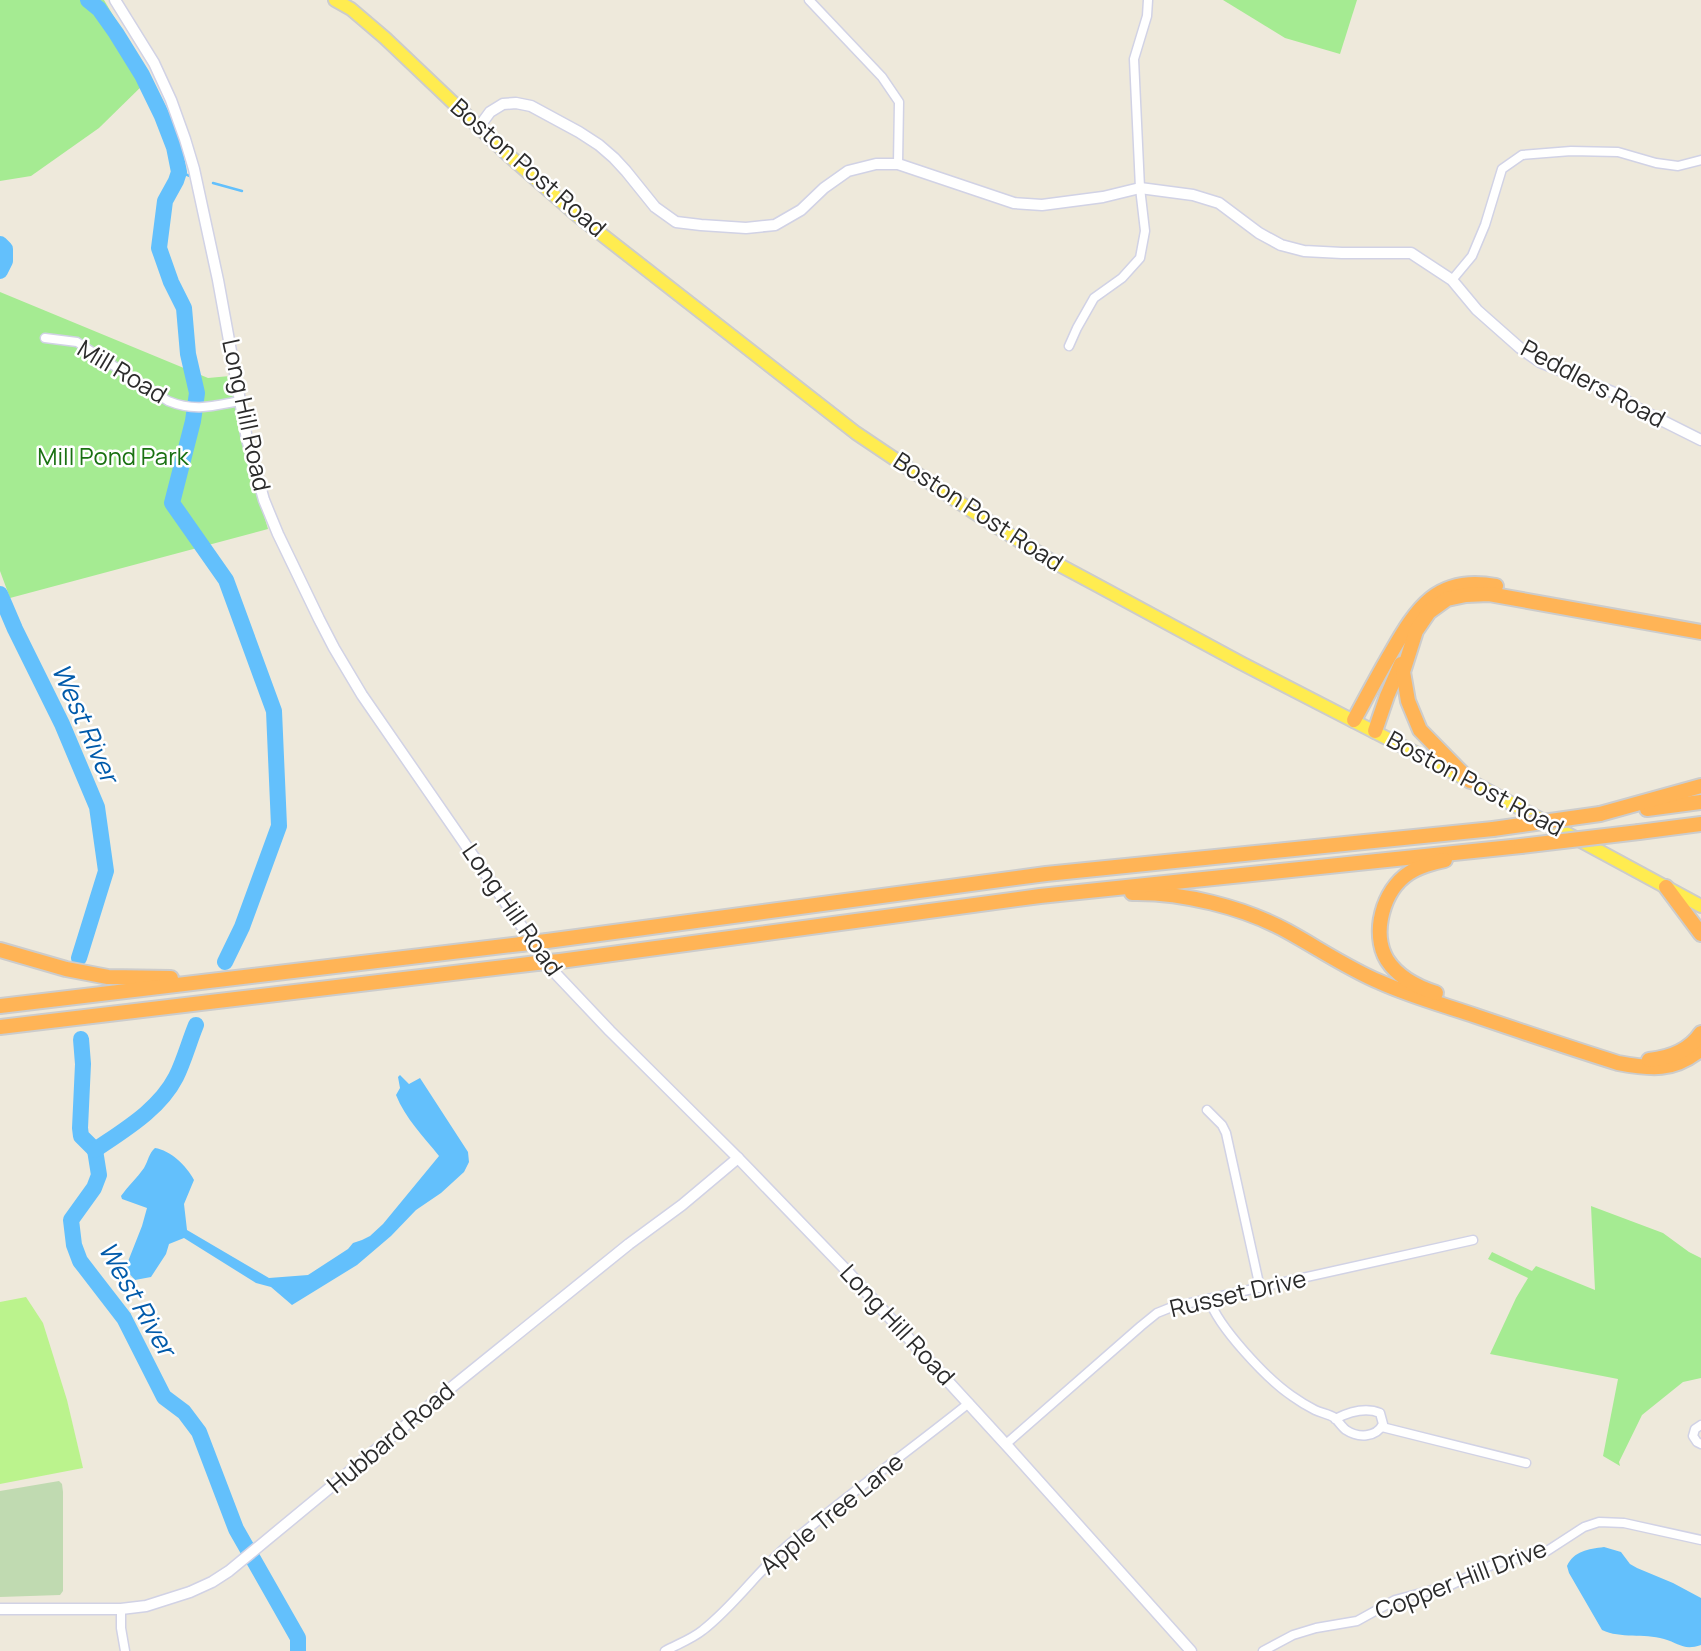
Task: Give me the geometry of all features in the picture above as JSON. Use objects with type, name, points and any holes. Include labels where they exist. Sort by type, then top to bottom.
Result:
[{"type":"highway","points":[[1354,720],[1411,619],[1427,601],[1445,590],[1466,584],[1491,585],[1701,623]]},
{"type":"highway","points":[[1375,731],[1387,696],[1416,631],[1429,612],[1447,599],[1489,594],[1701,632]]},
{"type":"highway","points":[[1416,631],[1403,672],[1408,701],[1420,730],[1471,781]]},
{"type":"highway","points":[[1601,814],[1701,786]]},
{"type":"highway","points":[[0,1006],[547,941],[1046,874],[1493,829],[1701,802]]},
{"type":"highway","points":[[0,1027],[537,964],[1040,895],[1521,846],[1701,824]]},
{"type":"highway","points":[[1521,846],[1438,861],[1409,873],[1390,891],[1381,916],[1380,939],[1387,959],[1400,975],[1423,989],[1626,1057],[1651,1060],[1675,1055],[1695,1041],[1701,1033]]},
{"type":"highway","points":[[1666,887],[1701,934]]},
{"type":"highway","points":[[1040,895],[1139,893],[1178,896],[1219,905],[1256,916],[1390,986],[1618,1063],[1646,1068],[1670,1067],[1691,1058],[1701,1049]]},
{"type":"highway","points":[[0,950],[66,969],[108,977],[169,979],[267,974]]},
{"type":"highway","points":[[0,1036],[121,1013]]},
{"type":"main road","name":"Boston Post Road","points":[[335,0],[351,9],[385,38],[578,216],[856,433],[975,513],[1051,560],[1241,663],[1471,781],[1701,906]]},
{"type":"street","name":"Long Hill Road","points":[[115,0],[154,63],[186,139],[215,267],[247,439],[272,520],[319,619],[362,695],[557,975],[811,1232],[969,1403],[1191,1651]]},
{"type":"street","points":[[809,0],[882,77],[899,102],[898,164]]},
{"type":"street","points":[[1069,346],[1094,298],[1122,278],[1140,258],[1144,230],[1134,59],[1147,16],[1148,0]]},
{"type":"street","name":"Peddlers Road","points":[[479,127],[490,112],[503,104],[531,106],[602,148],[626,171],[655,207],[676,222],[701,225],[746,228],[775,225],[801,211],[824,188],[848,171],[876,164],[898,164],[1014,203],[1042,205],[1103,197],[1140,188],[1194,195],[1219,203],[1259,233],[1281,245],[1304,251],[1411,253],[1452,280],[1477,310],[1540,362],[1617,394],[1635,407],[1701,440]]},
{"type":"street","points":[[1452,280],[1472,256],[1485,225],[1502,169],[1522,155],[1571,151],[1618,152],[1678,166],[1701,160]]},
{"type":"street","name":"Mill Road","points":[[46,338],[77,342],[168,401],[201,408],[240,401]]},
{"type":"street","points":[[1207,1110],[1226,1133],[1260,1288]]},
{"type":"street","name":"Hubbard Road","points":[[0,1609],[121,1609],[179,1596],[212,1582],[229,1571],[447,1391],[738,1158]]},
{"type":"street","name":"Russet Drive","points":[[1006,1444],[1157,1313],[1172,1307],[1473,1240]]},
{"type":"street","points":[[1209,1299],[1213,1311],[1227,1330],[1272,1380],[1291,1395],[1335,1419],[1349,1432],[1374,1434],[1382,1427],[1380,1413],[1366,1409],[1335,1419]]},
{"type":"street","name":"Apple Tree Lane","points":[[665,1651],[700,1633],[787,1546],[866,1481],[969,1403]]},
{"type":"street","points":[[1701,1425],[1695,1429],[1693,1436],[1701,1444]]},
{"type":"street","points":[[1382,1427],[1526,1463]]},
{"type":"street","name":"Copper Hill Drive","points":[[1263,1651],[1293,1635],[1357,1621],[1395,1600],[1451,1585],[1496,1563],[1547,1551],[1584,1527],[1599,1522],[1624,1522],[1701,1540]]},
{"type":"street","points":[[121,1609],[125,1651]]},
{"type":"green space","points":[[0,0],[104,0],[150,78],[99,128],[31,176],[0,181]]},
{"type":"green space","points":[[1223,0],[1357,0],[1340,54],[1285,38]]},
{"type":"green space","name":"Mill Pond Park","points":[[0,292],[208,378],[230,376],[241,434],[268,529],[10,598],[0,571]]},
{"type":"green space","points":[[1591,1206],[1663,1233],[1701,1258],[1701,1378],[1683,1382],[1642,1415],[1619,1462],[1620,1466],[1603,1456],[1618,1379],[1490,1354],[1528,1278],[1488,1259],[1492,1252],[1532,1271],[1536,1266],[1595,1290]]},
{"type":"green space","points":[[26,1297],[43,1323],[67,1400],[83,1468],[0,1484],[0,1302]]},
{"type":"green space","points":[[59,1481],[63,1492],[63,1591],[60,1595],[0,1597],[0,1491]]},
{"type":"water","points":[[400,1075],[409,1084],[420,1078],[468,1152],[469,1162],[464,1172],[441,1193],[416,1210],[357,1265],[292,1305],[271,1287],[256,1283],[184,1238],[169,1244],[166,1254],[151,1277],[135,1280],[125,1269],[147,1208],[122,1199],[121,1196],[144,1168],[155,1148],[178,1160],[194,1180],[184,1204],[187,1230],[269,1278],[308,1275],[353,1243],[370,1236],[439,1156],[404,1112],[396,1095],[400,1088]]},
{"type":"water","points":[[1604,1547],[1621,1552],[1630,1564],[1701,1598],[1701,1645],[1685,1647],[1656,1637],[1602,1630],[1567,1566],[1578,1554]]},
{"type":"waterway","points":[[88,0],[99,9],[142,75],[174,147],[179,172],[165,201],[159,248],[184,308],[188,354],[197,393],[193,421],[172,503],[226,580],[274,711],[279,826],[242,927],[225,962]]},
{"type":"waterway","points":[[179,172],[190,176]]},
{"type":"waterway","points":[[213,183],[242,191]]},
{"type":"waterway","name":"West River","points":[[0,244],[5,249],[5,261],[0,271]]},
{"type":"waterway","name":"West River","points":[[0,594],[62,724],[97,807],[106,871],[79,958]]},
{"type":"waterway","points":[[95,1150],[151,1109],[169,1089],[182,1065],[196,1025]]},
{"type":"waterway","points":[[81,1039],[81,1136],[95,1150]]},
{"type":"waterway","name":"West River","points":[[95,1150],[99,1175],[94,1188],[71,1220],[74,1245],[80,1261],[124,1318],[164,1397],[184,1412],[199,1432],[236,1529],[298,1638],[298,1651]]}]
